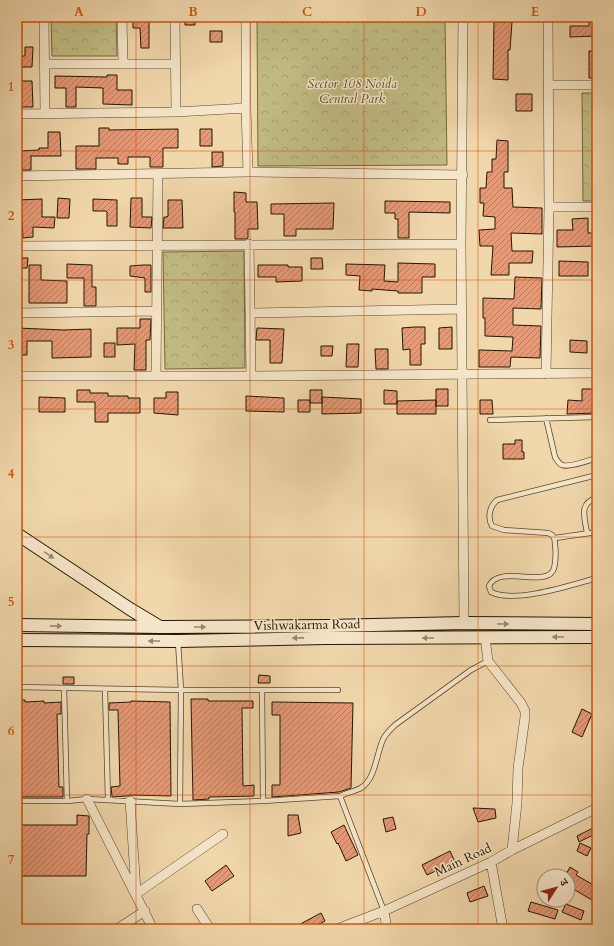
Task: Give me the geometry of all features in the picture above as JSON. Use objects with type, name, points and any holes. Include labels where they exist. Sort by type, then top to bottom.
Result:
[{"type":"main road","points":[[17,534],[124,605],[161,627]]},
{"type":"main road","name":"Vishwakarma Road","points":[[17,626],[161,627],[464,623],[597,624]]},
{"type":"main road","points":[[390,638],[391,625]]},
{"type":"main road","name":"Vishwakarma Road","points":[[17,640],[178,641],[326,638],[597,637]]},
{"type":"street","points":[[44,17],[45,114]]},
{"type":"street","points":[[122,17],[123,64]]},
{"type":"street","points":[[175,17],[176,112]]},
{"type":"street","points":[[246,17],[248,172]]},
{"type":"street","points":[[463,17],[463,175],[461,244],[464,623]]},
{"type":"street","points":[[546,374],[549,207],[548,17]]},
{"type":"street","points":[[45,64],[176,64]]},
{"type":"street","points":[[549,85],[597,85]]},
{"type":"street","points":[[17,114],[176,112],[246,108]]},
{"type":"street","points":[[17,176],[248,172],[463,175]]},
{"type":"street","points":[[156,376],[158,174]]},
{"type":"street","points":[[549,207],[597,206]]},
{"type":"street","points":[[17,246],[158,244],[461,244]]},
{"type":"street","points":[[249,244],[251,376]]},
{"type":"street","points":[[250,313],[462,309]]},
{"type":"street","points":[[17,313],[157,311]]},
{"type":"street","points":[[17,376],[463,375],[597,373]]},
{"type":"street","points":[[485,638],[488,660],[521,703],[525,711],[525,727],[518,768],[517,803],[512,850]]},
{"type":"street","points":[[87,799],[153,929]]},
{"type":"street","points":[[130,801],[136,894]]},
{"type":"street","name":"Main Road","points":[[337,929],[384,911],[491,862],[597,808]]},
{"type":"street","points":[[136,894],[224,834]]},
{"type":"street","points":[[491,862],[503,929]]},
{"type":"street","points":[[197,909],[210,929]]},
{"type":"street","points":[[117,929],[145,911]]},
{"type":"street","points":[[384,911],[387,929]]},
{"type":"lane","points":[[490,420],[597,417]]},
{"type":"lane","points":[[546,418],[555,457],[562,465],[567,466],[597,458]]},
{"type":"lane","points":[[597,475],[498,500],[491,507],[490,522],[495,528],[552,534],[555,538],[555,560],[552,572],[549,575],[500,577],[491,582],[489,586],[491,592],[497,595],[521,595],[551,590],[597,578]]},
{"type":"lane","points":[[587,534],[584,506],[587,502],[597,498]]},
{"type":"lane","points":[[555,538],[597,532]]},
{"type":"lane","points":[[178,641],[181,690],[180,804]]},
{"type":"lane","points":[[17,801],[67,801],[87,799],[180,804],[340,796],[357,790],[366,783],[373,771],[382,741],[395,725],[471,670],[488,660]]},
{"type":"lane","points":[[17,687],[181,690],[338,690]]},
{"type":"lane","points":[[64,688],[67,801]]},
{"type":"lane","points":[[105,689],[108,800]]},
{"type":"lane","points":[[262,690],[263,801]]},
{"type":"lane","points":[[340,796],[384,911]]},
{"type":"green space","points":[[51,17],[116,17],[117,56],[52,56]]},
{"type":"green space","name":"Sector 108 Noida Central Park","points":[[257,17],[445,17],[447,165],[258,166]]},
{"type":"green space","points":[[582,93],[597,93],[597,201],[583,201]]},
{"type":"green space","points":[[244,251],[245,368],[165,369],[163,252]]},
{"type":"building","points":[[133,17],[149,17],[149,48],[141,48],[140,28],[133,28]]},
{"type":"building","points":[[185,17],[195,17],[195,25],[185,25]]},
{"type":"building","points":[[494,22],[512,22],[510,50],[508,50],[508,80],[493,79]]},
{"type":"building","points":[[589,22],[597,22],[597,36],[570,37],[570,26],[589,26]]},
{"type":"building","points":[[210,31],[222,31],[222,42],[210,42]]},
{"type":"building","points":[[25,47],[33,47],[32,67],[17,67],[17,56],[25,56]]},
{"type":"building","points":[[589,51],[597,51],[597,78],[589,78]]},
{"type":"building","points":[[107,75],[117,75],[117,90],[132,90],[132,105],[103,104],[103,88],[76,87],[76,107],[66,107],[66,88],[55,88],[55,76],[107,77]]},
{"type":"building","points":[[17,81],[32,81],[33,107],[17,107]]},
{"type":"building","points":[[516,94],[532,94],[532,111],[516,111]]},
{"type":"building","points":[[99,128],[109,128],[109,130],[178,129],[178,148],[163,148],[163,167],[150,167],[150,157],[128,157],[128,164],[118,164],[118,158],[96,158],[96,169],[76,169],[76,146],[99,146]]},
{"type":"building","points":[[200,129],[212,129],[212,146],[200,146]]},
{"type":"building","points":[[48,132],[60,132],[61,156],[31,156],[31,170],[19,170],[19,151],[48,148]]},
{"type":"building","points":[[497,140],[508,141],[508,172],[504,172],[504,188],[512,188],[513,207],[542,208],[542,234],[511,233],[512,251],[533,251],[532,263],[509,263],[509,275],[491,275],[493,246],[480,246],[479,230],[495,229],[495,217],[483,216],[484,203],[480,203],[480,188],[486,188],[487,172],[492,172],[492,159],[496,159]]},
{"type":"building","points":[[212,152],[223,152],[223,166],[212,167]]},
{"type":"building","points":[[234,192],[246,193],[246,202],[257,202],[258,229],[248,229],[248,238],[246,239],[235,239]]},
{"type":"building","points":[[58,198],[70,199],[69,218],[57,218]]},
{"type":"building","points":[[131,198],[142,198],[142,217],[152,217],[151,228],[130,227]]},
{"type":"building","points":[[42,199],[42,217],[55,217],[54,228],[33,227],[33,237],[23,238],[22,221],[17,221],[17,200]]},
{"type":"building","points":[[93,199],[117,200],[117,226],[107,226],[106,211],[93,211]]},
{"type":"building","points":[[168,200],[182,200],[183,228],[163,228],[164,217],[168,216]]},
{"type":"building","points":[[385,201],[450,202],[450,213],[409,212],[409,238],[398,238],[398,219],[395,219],[395,213],[385,213]]},
{"type":"building","points":[[334,203],[333,229],[296,229],[296,236],[284,236],[284,214],[271,214],[271,204]]},
{"type":"building","points":[[588,218],[588,233],[597,233],[597,246],[557,247],[557,230],[573,230],[572,219]]},
{"type":"building","points":[[18,258],[28,258],[27,268],[18,268]]},
{"type":"building","points":[[311,258],[322,258],[323,269],[311,269]]},
{"type":"building","points":[[559,261],[588,262],[588,276],[559,276]]},
{"type":"building","points":[[398,263],[435,264],[435,277],[422,277],[422,293],[398,293],[398,291],[372,289],[372,291],[359,290],[360,276],[346,275],[346,264],[385,265],[384,281],[398,282]]},
{"type":"building","points":[[67,264],[92,265],[92,287],[96,287],[96,306],[84,306],[84,278],[67,278]]},
{"type":"building","points":[[29,265],[41,265],[41,280],[67,281],[67,303],[29,303]]},
{"type":"building","points":[[151,265],[151,292],[145,292],[145,278],[130,276],[130,266]]},
{"type":"building","points":[[258,265],[288,265],[288,267],[302,267],[302,281],[276,282],[276,277],[258,277]]},
{"type":"building","points":[[515,277],[542,278],[541,309],[513,308],[513,325],[541,326],[540,358],[511,357],[510,367],[479,367],[479,350],[512,351],[513,337],[485,336],[483,298],[514,299]]},
{"type":"building","points":[[140,319],[151,319],[150,340],[146,340],[146,370],[134,370],[135,344],[117,345],[117,328],[140,328]]},
{"type":"building","points":[[425,327],[425,344],[421,344],[421,365],[410,365],[410,349],[403,350],[402,328]]},
{"type":"building","points":[[452,327],[452,349],[439,349],[439,328]]},
{"type":"building","points":[[17,328],[64,330],[91,329],[91,357],[52,358],[52,341],[27,341],[27,355],[17,355]]},
{"type":"building","points":[[257,328],[284,329],[282,363],[270,363],[270,340],[256,340]]},
{"type":"building","points":[[570,340],[587,341],[587,353],[570,352]]},
{"type":"building","points":[[104,343],[115,343],[115,357],[104,357]]},
{"type":"building","points":[[347,344],[359,344],[358,367],[346,367]]},
{"type":"building","points":[[321,346],[333,346],[332,356],[321,356]]},
{"type":"building","points":[[375,349],[388,349],[388,369],[376,369]]},
{"type":"building","points":[[436,389],[448,389],[448,406],[436,406]]},
{"type":"building","points":[[582,389],[594,389],[595,413],[567,414],[568,400],[582,401]]},
{"type":"building","points":[[77,390],[90,390],[90,393],[108,393],[108,396],[128,396],[128,398],[140,398],[140,413],[108,413],[108,422],[95,422],[95,402],[77,402]]},
{"type":"building","points":[[310,390],[322,390],[322,403],[310,403]]},
{"type":"building","points":[[384,390],[397,391],[397,404],[384,404]]},
{"type":"building","points":[[166,392],[178,392],[178,415],[154,413],[154,398],[166,398]]},
{"type":"building","points":[[246,396],[284,398],[284,412],[246,411]]},
{"type":"building","points":[[39,397],[65,398],[65,412],[39,412]]},
{"type":"building","points":[[322,397],[361,399],[361,413],[322,414]]},
{"type":"building","points":[[298,400],[310,400],[310,412],[298,412]]},
{"type":"building","points":[[436,400],[436,414],[397,414],[397,401]]},
{"type":"building","points":[[480,400],[492,400],[493,414],[480,414]]},
{"type":"building","points":[[515,440],[522,440],[522,452],[524,452],[524,459],[503,459],[503,444],[515,444]]},
{"type":"building","points":[[259,675],[270,676],[270,683],[258,683]]},
{"type":"building","points":[[63,677],[74,677],[74,684],[63,684]]},
{"type":"building","points":[[191,699],[208,699],[208,701],[253,701],[253,708],[242,708],[243,786],[254,785],[254,796],[209,797],[209,799],[193,800]]},
{"type":"building","points":[[17,700],[25,700],[25,702],[44,701],[44,703],[61,702],[61,714],[57,714],[59,787],[63,787],[63,797],[17,797]]},
{"type":"building","points":[[131,701],[170,702],[171,796],[130,795],[112,797],[111,787],[120,786],[118,710],[109,710],[109,703]]},
{"type":"building","points":[[272,702],[353,703],[351,788],[339,792],[272,797],[272,785],[280,785],[280,715],[272,715]]},
{"type":"building","points":[[582,709],[592,714],[582,737],[572,732]]},
{"type":"building","points":[[473,808],[495,809],[496,818],[478,822]]},
{"type":"building","points":[[77,815],[89,816],[86,876],[17,876],[17,825],[77,825]]},
{"type":"building","points":[[288,815],[298,815],[301,833],[288,836]]},
{"type":"building","points":[[393,817],[396,829],[386,832],[383,819]]},
{"type":"building","points":[[344,825],[358,855],[346,861],[331,832]]},
{"type":"building","points":[[597,826],[597,833],[579,842],[577,836]]},
{"type":"building","points":[[580,843],[591,848],[587,856],[577,851]]},
{"type":"building","points":[[450,851],[456,864],[443,870],[442,868],[427,875],[422,865]]},
{"type":"building","points":[[226,865],[234,876],[212,891],[205,881]]},
{"type":"building","points":[[576,875],[597,887],[597,903],[576,891]]},
{"type":"building","points":[[484,886],[488,896],[470,902],[467,893]]},
{"type":"building","points":[[531,902],[536,903],[536,908],[551,908],[558,910],[555,919],[528,911]]},
{"type":"building","points":[[564,908],[576,908],[584,911],[581,920],[562,912]]},
{"type":"building","points":[[321,913],[325,921],[310,929],[291,929]]}]
